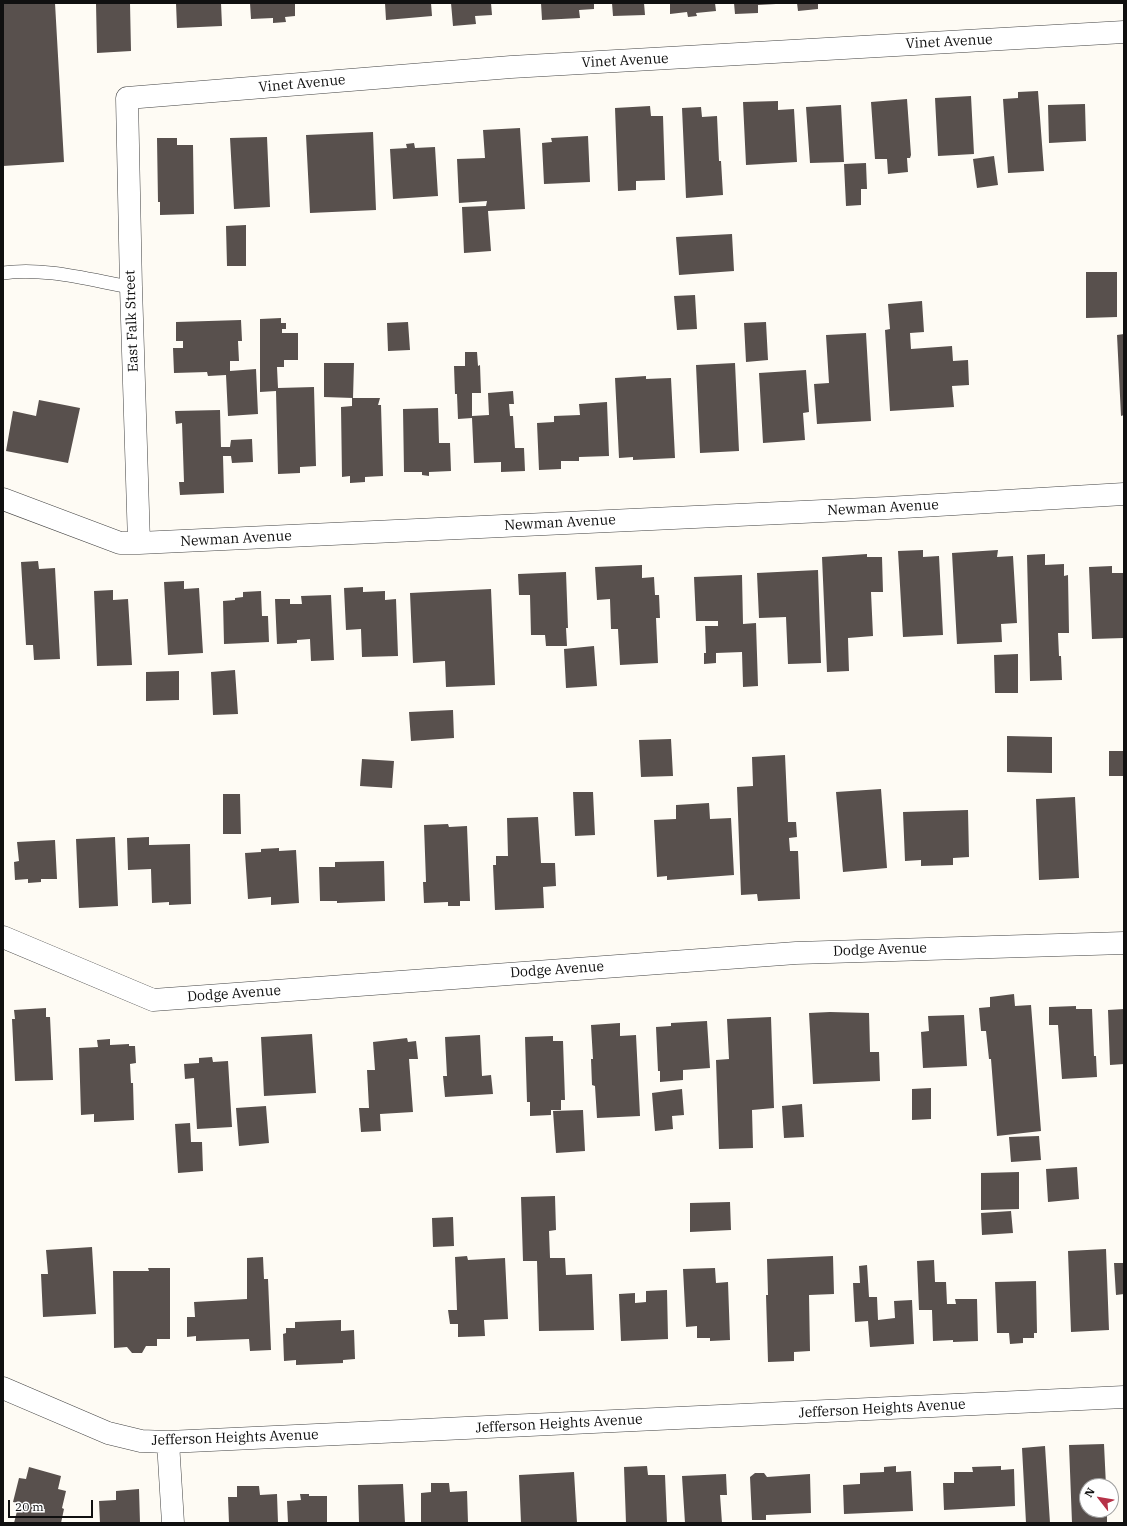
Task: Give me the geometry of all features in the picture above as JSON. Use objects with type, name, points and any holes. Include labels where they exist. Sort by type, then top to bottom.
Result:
[{"type":"street","name":"Vinet Avenue","points":[[127,98],[511,67],[1124,32]]},
{"type":"street","name":"East Falk Street","points":[[127,98],[139,544]]},
{"type":"street","name":"Newman Avenue","points":[[3,499],[120,543],[139,544],[855,509],[1124,494]]},
{"type":"street","name":"Dodge Avenue","points":[[3,938],[152,1000],[796,953],[1124,943]]},
{"type":"street","name":"Jefferson Heights Avenue","points":[[3,1388],[108,1433],[141,1441],[168,1442],[1124,1397]]},
{"type":"street","points":[[168,1442],[173,1523]]},
{"type":"lane","points":[[3,273],[15,271],[56,274],[131,287]]},
{"type":"building","points":[[3,3],[55,3],[64,162],[3,166]]},
{"type":"building","points":[[96,3],[130,3],[131,51],[97,53]]},
{"type":"building","points":[[176,3],[221,3],[222,26],[177,28]]},
{"type":"building","points":[[250,3],[295,3],[295,16],[285,17],[286,22],[273,23],[273,18],[251,19]]},
{"type":"building","points":[[385,3],[431,3],[432,16],[386,20]]},
{"type":"building","points":[[451,3],[491,3],[492,15],[475,16],[476,24],[453,26]]},
{"type":"building","points":[[541,3],[594,3],[594,9],[579,10],[580,18],[542,20]]},
{"type":"building","points":[[612,3],[644,3],[645,15],[613,16]]},
{"type":"building","points":[[670,3],[715,3],[716,11],[696,13],[697,16],[688,17],[687,12],[670,14]]},
{"type":"building","points":[[734,3],[776,4],[758,5],[758,13],[735,14]]},
{"type":"building","points":[[797,3],[818,3],[818,9],[798,11]]},
{"type":"building","points":[[1038,91],[1044,171],[1008,173],[1003,99],[1018,98],[1018,92]]},
{"type":"building","points":[[971,96],[974,154],[938,156],[935,98]]},
{"type":"building","points":[[907,99],[911,155],[910,158],[907,158],[908,172],[888,174],[887,159],[875,159],[871,102]]},
{"type":"building","points":[[778,101],[778,110],[794,109],[797,162],[746,165],[743,102]]},
{"type":"building","points":[[1085,104],[1086,141],[1049,143],[1048,105]]},
{"type":"building","points":[[841,105],[844,162],[810,163],[806,107]]},
{"type":"building","points":[[650,106],[651,116],[663,116],[665,180],[636,181],[636,190],[618,191],[615,108]]},
{"type":"building","points":[[701,107],[702,117],[717,116],[719,161],[721,161],[723,195],[686,198],[682,108]]},
{"type":"building","points":[[520,128],[525,209],[488,211],[491,251],[464,253],[462,207],[486,206],[487,201],[459,203],[457,159],[485,158],[483,130]]},
{"type":"building","points":[[373,132],[376,210],[310,213],[306,135]]},
{"type":"building","points":[[588,136],[590,182],[544,184],[542,143],[552,142],[551,138]]},
{"type":"building","points":[[267,137],[270,207],[234,209],[230,138]]},
{"type":"building","points":[[157,138],[177,138],[177,145],[193,145],[194,214],[160,215],[160,202],[158,202]]},
{"type":"building","points":[[414,143],[415,148],[435,147],[438,196],[393,199],[390,149],[407,148],[406,144]]},
{"type":"building","points":[[994,156],[998,185],[977,188],[973,159]]},
{"type":"building","points":[[866,163],[867,189],[861,189],[861,205],[846,206],[844,164]]},
{"type":"building","points":[[246,225],[246,266],[227,266],[226,226]]},
{"type":"building","points":[[732,234],[734,271],[679,275],[676,237]]},
{"type":"building","points":[[1086,272],[1117,272],[1117,317],[1086,318]]},
{"type":"building","points":[[695,295],[697,329],[677,330],[674,296]]},
{"type":"building","points":[[922,301],[924,332],[910,333],[911,349],[952,346],[953,361],[968,360],[969,385],[952,386],[954,407],[890,411],[885,330],[890,329],[888,304]]},
{"type":"building","points":[[281,318],[281,323],[286,323],[286,329],[282,329],[282,333],[298,333],[298,360],[284,360],[284,367],[277,367],[278,388],[314,387],[316,466],[300,467],[300,473],[278,474],[276,391],[260,392],[260,319]]},
{"type":"building","points":[[241,320],[242,341],[238,341],[239,361],[230,361],[230,371],[256,369],[258,414],[228,416],[226,375],[208,376],[207,372],[174,373],[173,348],[183,348],[183,341],[176,341],[176,322]]},
{"type":"building","points":[[408,322],[410,350],[388,351],[387,323]]},
{"type":"building","points":[[766,322],[768,360],[746,362],[744,323]]},
{"type":"building","points":[[866,333],[871,421],[817,424],[814,384],[829,383],[826,335]]},
{"type":"building","points":[[1124,334],[1124,415],[1121,416],[1117,335]]},
{"type":"building","points":[[465,352],[477,352],[478,366],[480,365],[481,393],[472,393],[472,416],[489,415],[488,393],[513,391],[514,404],[509,404],[510,416],[513,416],[515,448],[524,448],[525,471],[501,472],[501,462],[474,463],[472,418],[458,419],[457,394],[455,394],[454,366],[465,366]]},
{"type":"building","points":[[324,363],[354,363],[353,398],[324,397]]},
{"type":"building","points":[[735,363],[739,451],[700,453],[696,365]]},
{"type":"building","points":[[806,370],[809,412],[803,413],[805,440],[763,443],[759,373]]},
{"type":"building","points":[[646,376],[646,379],[671,378],[675,458],[633,460],[633,457],[619,458],[615,378]]},
{"type":"building","points":[[352,398],[380,398],[378,405],[381,405],[383,476],[365,477],[365,482],[350,483],[350,476],[342,477],[341,407],[352,406]]},
{"type":"building","points":[[39,400],[80,408],[68,463],[6,451],[13,411],[36,416]]},
{"type":"building","points":[[607,402],[609,456],[579,457],[579,461],[561,461],[561,469],[539,470],[537,423],[554,422],[554,416],[580,415],[579,404]]},
{"type":"building","points":[[438,408],[439,443],[450,443],[451,471],[429,472],[429,476],[422,475],[422,472],[404,472],[403,409]]},
{"type":"building","points":[[220,410],[221,447],[230,447],[231,440],[252,439],[253,462],[232,463],[231,456],[223,456],[224,493],[180,495],[179,482],[184,482],[182,423],[176,424],[175,411]]},
{"type":"building","points":[[923,550],[923,557],[939,556],[943,635],[903,637],[898,551]]},
{"type":"building","points":[[998,550],[997,557],[1013,556],[1017,623],[1001,624],[1002,642],[957,644],[952,553]]},
{"type":"building","points":[[867,554],[867,557],[882,557],[883,592],[871,592],[873,636],[848,638],[849,671],[827,672],[822,557]]},
{"type":"building","points":[[1045,554],[1045,565],[1064,564],[1064,576],[1068,575],[1069,633],[1058,633],[1062,680],[1030,681],[1027,555]]},
{"type":"building","points":[[38,561],[39,569],[55,568],[60,659],[34,660],[33,645],[26,645],[21,562]]},
{"type":"building","points":[[642,565],[642,578],[654,577],[655,595],[659,595],[660,618],[656,618],[658,663],[620,665],[618,629],[611,629],[610,599],[597,600],[595,567]]},
{"type":"building","points":[[1112,566],[1112,573],[1124,573],[1124,638],[1092,639],[1089,567]]},
{"type":"building","points":[[818,570],[821,663],[788,664],[786,617],[759,618],[757,573]]},
{"type":"building","points":[[566,572],[568,628],[566,628],[567,646],[546,646],[545,635],[531,635],[530,595],[519,595],[518,574]]},
{"type":"building","points":[[742,575],[743,624],[756,623],[758,686],[743,687],[742,652],[716,653],[716,663],[704,664],[704,653],[706,653],[705,626],[718,626],[718,621],[696,621],[694,577]]},
{"type":"building","points":[[184,581],[184,589],[199,588],[203,653],[168,655],[164,582]]},
{"type":"building","points":[[363,587],[363,592],[385,591],[385,600],[396,599],[398,656],[362,657],[361,629],[346,630],[344,588]]},
{"type":"building","points":[[491,589],[495,685],[446,687],[445,661],[413,663],[410,593]]},
{"type":"building","points":[[113,590],[113,600],[128,599],[132,665],[97,666],[94,591]]},
{"type":"building","points":[[261,591],[262,616],[268,616],[269,642],[224,644],[223,601],[235,600],[235,598],[243,597],[243,592]]},
{"type":"building","points":[[331,595],[334,660],[311,661],[310,639],[297,640],[297,643],[277,644],[275,599],[290,599],[290,604],[302,604],[301,596]]},
{"type":"building","points":[[594,646],[597,686],[566,688],[564,649]]},
{"type":"building","points":[[1018,654],[1018,693],[995,693],[994,655]]},
{"type":"building","points":[[235,670],[238,714],[213,715],[211,672]]},
{"type":"building","points":[[179,671],[179,700],[146,701],[146,672]]},
{"type":"building","points":[[453,710],[454,738],[411,741],[409,712]]},
{"type":"building","points":[[1007,736],[1052,737],[1052,773],[1007,772]]},
{"type":"building","points":[[671,739],[673,776],[641,777],[639,740]]},
{"type":"building","points":[[1109,751],[1124,751],[1124,776],[1109,776]]},
{"type":"building","points":[[785,755],[788,822],[796,822],[797,837],[789,838],[790,851],[798,851],[800,899],[758,901],[757,894],[741,895],[737,787],[753,786],[752,757]]},
{"type":"building","points":[[362,759],[394,761],[392,788],[360,786]]},
{"type":"building","points":[[881,789],[887,868],[843,872],[836,792]]},
{"type":"building","points":[[573,792],[593,792],[595,835],[575,836]]},
{"type":"building","points":[[223,794],[240,794],[241,834],[223,834]]},
{"type":"building","points":[[1075,797],[1079,878],[1039,880],[1036,799]]},
{"type":"building","points":[[709,803],[710,819],[731,818],[734,875],[667,880],[667,876],[657,877],[654,820],[676,819],[676,805]]},
{"type":"building","points":[[968,810],[969,857],[953,858],[953,865],[921,866],[921,860],[905,861],[903,812]]},
{"type":"building","points":[[538,817],[541,863],[555,863],[556,886],[543,887],[544,908],[495,910],[493,865],[496,865],[496,856],[508,856],[507,818]]},
{"type":"building","points":[[448,824],[449,827],[467,826],[470,901],[460,901],[460,906],[448,906],[448,902],[424,903],[423,882],[426,882],[424,825]]},
{"type":"building","points":[[115,837],[118,906],[79,908],[76,839]]},
{"type":"building","points":[[149,837],[149,845],[190,844],[191,904],[169,905],[169,902],[152,903],[151,869],[128,870],[127,838]]},
{"type":"building","points":[[55,840],[57,879],[41,879],[41,882],[28,883],[28,879],[15,880],[14,862],[19,861],[17,842]]},
{"type":"building","points":[[279,848],[279,851],[296,850],[299,903],[271,905],[271,897],[248,899],[245,853],[261,852],[261,849]]},
{"type":"building","points":[[384,861],[385,901],[337,903],[337,901],[320,901],[319,867],[335,867],[335,862]]},
{"type":"building","points":[[1014,994],[1015,1006],[1031,1005],[1041,1131],[997,1136],[991,1059],[989,1059],[986,1031],[981,1031],[979,1008],[990,1007],[990,997]]},
{"type":"building","points":[[1076,1006],[1076,1009],[1092,1009],[1094,1056],[1096,1056],[1097,1077],[1062,1079],[1058,1025],[1049,1025],[1049,1007]]},
{"type":"building","points":[[46,1008],[46,1017],[50,1017],[53,1080],[15,1081],[12,1019],[15,1019],[14,1010]]},
{"type":"building","points":[[1124,1009],[1124,1064],[1110,1065],[1108,1010]]},
{"type":"building","points":[[809,1013],[869,1013],[870,1052],[879,1052],[880,1081],[813,1084]]},
{"type":"building","points":[[964,1015],[967,1066],[923,1068],[921,1032],[929,1031],[928,1016]]},
{"type":"building","points":[[771,1017],[774,1108],[752,1110],[753,1148],[719,1149],[716,1060],[729,1059],[727,1019]]},
{"type":"building","points":[[707,1021],[710,1068],[683,1070],[683,1080],[660,1082],[656,1027],[671,1026],[671,1023]]},
{"type":"building","points":[[620,1023],[620,1036],[636,1035],[640,1116],[597,1118],[595,1086],[592,1085],[591,1059],[593,1059],[591,1025]]},
{"type":"building","points":[[312,1034],[316,1093],[264,1096],[261,1037]]},
{"type":"building","points":[[480,1035],[482,1076],[491,1075],[493,1094],[445,1097],[443,1076],[447,1076],[445,1037]]},
{"type":"building","points":[[553,1036],[553,1041],[563,1041],[565,1100],[561,1100],[561,1110],[551,1110],[551,1115],[530,1116],[530,1102],[527,1102],[525,1037]]},
{"type":"building","points":[[407,1038],[408,1042],[416,1041],[418,1059],[409,1059],[413,1112],[380,1114],[381,1131],[361,1132],[359,1108],[369,1108],[367,1070],[375,1070],[373,1042]]},
{"type":"building","points":[[110,1039],[110,1045],[129,1044],[129,1046],[135,1046],[136,1063],[130,1064],[131,1083],[133,1083],[134,1120],[94,1122],[94,1114],[81,1115],[79,1048],[98,1047],[97,1040]]},
{"type":"building","points":[[212,1057],[213,1062],[228,1061],[232,1127],[197,1129],[194,1078],[185,1079],[184,1064],[199,1063],[199,1058]]},
{"type":"building","points":[[931,1088],[931,1119],[912,1120],[912,1089]]},
{"type":"building","points":[[682,1089],[684,1115],[672,1116],[673,1129],[655,1131],[652,1093]]},
{"type":"building","points":[[802,1104],[804,1137],[784,1138],[782,1106]]},
{"type":"building","points":[[266,1106],[269,1143],[239,1146],[236,1108]]},
{"type":"building","points":[[583,1110],[585,1151],[556,1153],[553,1111]]},
{"type":"building","points":[[190,1123],[191,1142],[202,1142],[203,1171],[178,1173],[175,1124]]},
{"type":"building","points":[[1039,1136],[1041,1160],[1011,1162],[1009,1137]]},
{"type":"building","points":[[1077,1167],[1079,1199],[1048,1202],[1046,1169]]},
{"type":"building","points":[[1019,1172],[1019,1209],[981,1210],[981,1173]]},
{"type":"building","points":[[555,1196],[556,1230],[549,1231],[550,1258],[565,1258],[566,1275],[592,1274],[594,1330],[539,1331],[537,1261],[523,1261],[521,1197]]},
{"type":"building","points":[[730,1202],[731,1230],[690,1232],[690,1203]]},
{"type":"building","points":[[1011,1211],[1013,1233],[982,1235],[981,1213]]},
{"type":"building","points":[[453,1217],[454,1246],[433,1247],[432,1218]]},
{"type":"building","points":[[92,1247],[96,1314],[43,1317],[41,1274],[48,1274],[46,1250]]},
{"type":"building","points":[[1106,1249],[1109,1330],[1071,1332],[1068,1251]]},
{"type":"building","points":[[467,1256],[468,1260],[505,1258],[508,1319],[484,1320],[485,1336],[458,1337],[458,1324],[450,1324],[448,1310],[457,1310],[455,1257]]},
{"type":"building","points":[[833,1256],[834,1294],[809,1295],[810,1351],[794,1352],[794,1361],[768,1362],[766,1295],[768,1295],[767,1259]]},
{"type":"building","points":[[263,1257],[264,1279],[268,1279],[271,1350],[250,1351],[249,1339],[196,1341],[196,1336],[187,1337],[187,1317],[195,1317],[194,1302],[247,1299],[247,1258]]},
{"type":"building","points":[[934,1260],[935,1282],[946,1282],[947,1304],[956,1304],[955,1299],[977,1299],[978,1341],[933,1341],[932,1310],[919,1310],[917,1261]]},
{"type":"building","points":[[1114,1263],[1124,1263],[1124,1294],[1116,1295]]},
{"type":"building","points":[[867,1265],[869,1297],[877,1297],[878,1320],[895,1318],[894,1301],[912,1300],[914,1344],[870,1347],[868,1321],[855,1322],[853,1283],[860,1283],[859,1266]]},
{"type":"building","points":[[148,1268],[170,1268],[170,1339],[157,1339],[157,1346],[146,1346],[142,1353],[132,1353],[127,1347],[114,1348],[113,1271],[149,1271]]},
{"type":"building","points":[[715,1268],[716,1283],[728,1282],[730,1340],[710,1341],[710,1338],[697,1338],[697,1326],[686,1327],[683,1269]]},
{"type":"building","points":[[1036,1281],[1037,1333],[1034,1333],[1034,1338],[1023,1338],[1023,1343],[1010,1344],[1009,1333],[997,1333],[995,1282]]},
{"type":"building","points":[[667,1290],[668,1339],[621,1341],[619,1294],[635,1293],[635,1303],[646,1302],[646,1291]]},
{"type":"building","points":[[341,1320],[341,1331],[354,1330],[355,1359],[343,1360],[343,1363],[296,1365],[296,1360],[284,1361],[283,1334],[286,1333],[286,1328],[295,1328],[295,1322]]},
{"type":"building","points":[[1104,1444],[1106,1478],[1079,1478],[1079,1518],[1107,1518],[1107,1523],[1072,1523],[1069,1445]]},
{"type":"building","points":[[1045,1446],[1050,1523],[1026,1523],[1022,1448]]},
{"type":"building","points":[[647,1466],[648,1475],[665,1475],[667,1523],[626,1523],[624,1467]]},
{"type":"building","points":[[896,1466],[896,1472],[911,1471],[913,1511],[844,1514],[843,1485],[860,1484],[860,1473],[884,1472],[884,1467]]},
{"type":"building","points":[[1001,1466],[1001,1470],[1014,1469],[1015,1506],[944,1510],[943,1483],[954,1483],[954,1472],[973,1472],[972,1467]]},
{"type":"building","points":[[29,1467],[61,1476],[58,1489],[66,1491],[62,1508],[64,1509],[61,1523],[14,1523],[19,1503],[13,1502],[19,1478],[26,1479]]},
{"type":"building","points":[[574,1472],[577,1523],[521,1523],[519,1475]]},
{"type":"building","points":[[755,1473],[764,1473],[767,1477],[810,1474],[811,1513],[766,1515],[766,1520],[752,1520],[750,1477]]},
{"type":"building","points":[[726,1474],[727,1495],[720,1495],[722,1523],[685,1523],[682,1476]]},
{"type":"building","points":[[431,1483],[449,1483],[450,1492],[467,1491],[468,1523],[421,1523],[421,1493],[431,1492]]},
{"type":"building","points":[[403,1484],[405,1523],[359,1523],[358,1485]]},
{"type":"building","points":[[237,1486],[259,1486],[260,1495],[277,1494],[278,1523],[229,1523],[228,1497],[237,1497]]},
{"type":"building","points":[[139,1489],[140,1523],[100,1523],[99,1501],[116,1500],[116,1491]]},
{"type":"building","points":[[300,1494],[309,1494],[309,1496],[327,1496],[327,1523],[288,1523],[287,1501],[301,1500]]}]
